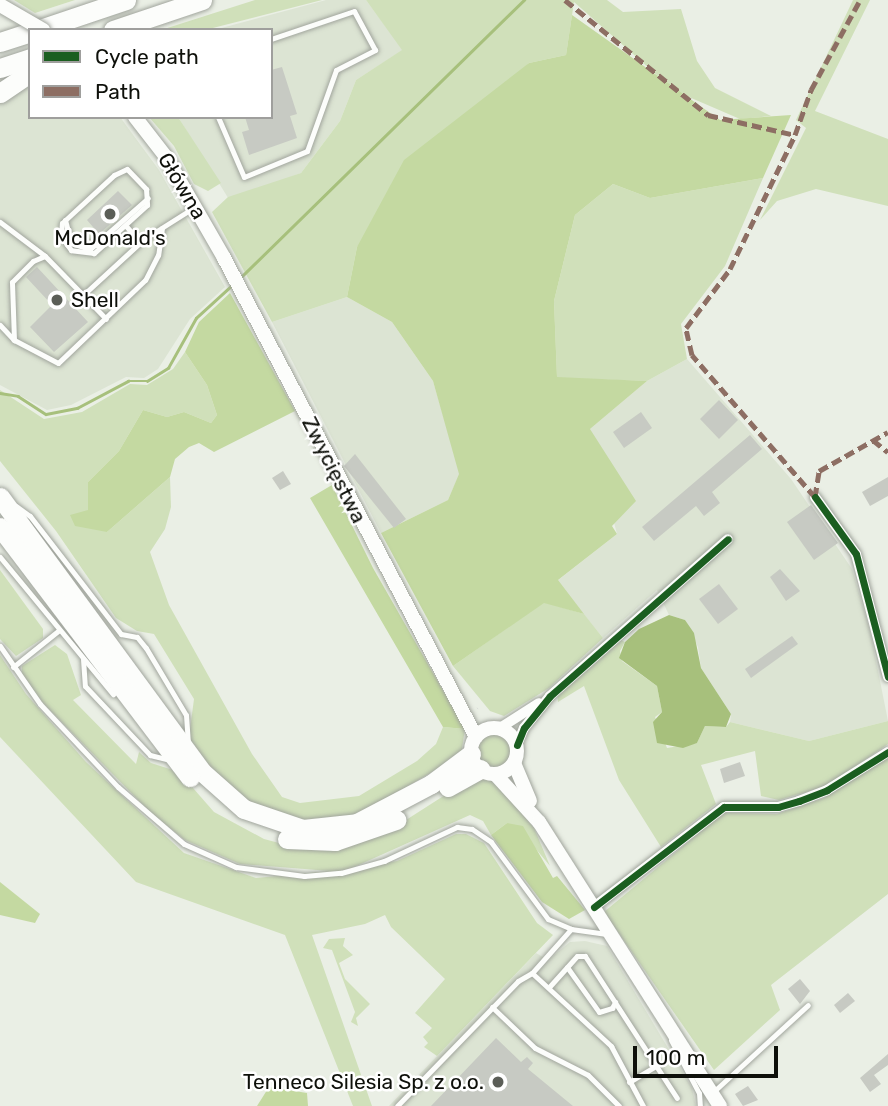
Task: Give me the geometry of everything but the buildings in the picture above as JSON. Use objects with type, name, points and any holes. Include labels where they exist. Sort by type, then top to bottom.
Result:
[{"type":"highway","points":[[43,28],[126,0]]},
{"type":"highway","points":[[119,28],[202,0]]},
{"type":"highway","points":[[0,42],[28,33]]},
{"type":"highway","points":[[0,68],[28,59]]},
{"type":"highway","points":[[0,93],[28,74]]},
{"type":"highway","points":[[6,500],[201,771],[244,809],[303,829],[349,825],[393,807],[480,758]]},
{"type":"highway","points":[[0,527],[183,769],[238,821],[296,841],[353,838],[398,819],[480,758]]},
{"type":"main road","points":[[0,5],[40,28]]},
{"type":"main road","name":"Główna","points":[[137,119],[166,156],[224,258]]},
{"type":"main road","name":"Zwycięstwa","points":[[224,258],[380,561],[449,680],[480,758],[539,822],[720,1106]]},
{"type":"main road","name":"Zwycięstwa","points":[[449,680],[496,728],[517,745]]},
{"type":"main road","points":[[496,728],[480,758],[514,762],[517,745]]},
{"type":"main road","name":"Zwycięstwa","points":[[514,762],[539,822]]},
{"type":"street","points":[[815,497],[856,554],[888,677]]},
{"type":"street","points":[[517,745],[523,729],[550,696],[728,540]]},
{"type":"street","points":[[496,728],[550,696]]},
{"type":"street","points":[[594,907],[724,807],[778,807],[799,801],[827,790],[888,752]]},
{"type":"lane","points":[[219,119],[244,177],[295,156],[307,150],[335,69],[375,50],[354,11],[273,38]]},
{"type":"lane","points":[[122,169],[134,173],[148,197],[144,208],[97,251],[86,256],[71,250],[62,240],[60,229],[65,220],[122,169]]},
{"type":"lane","points":[[65,220],[67,237],[80,249],[97,245],[148,197]]},
{"type":"lane","points":[[83,295],[140,242],[195,207]]},
{"type":"lane","points":[[0,222],[45,256],[106,319]]},
{"type":"lane","points":[[126,226],[140,242]]},
{"type":"lane","points":[[0,325],[14,341],[58,363],[147,277],[159,250],[162,228]]},
{"type":"lane","points":[[14,341],[12,282],[33,261],[45,256]]},
{"type":"lane","points":[[6,500],[30,516],[121,634],[137,637],[146,648],[186,715],[188,745]]},
{"type":"lane","points":[[0,557],[58,631],[113,694]]},
{"type":"lane","points":[[13,667],[58,631]]},
{"type":"lane","points":[[0,646],[40,704],[118,787],[184,844],[236,867],[304,876],[341,873],[384,861],[457,827],[471,829],[491,842],[548,919],[571,929],[611,933]]},
{"type":"lane","points":[[83,659],[85,686],[150,755],[170,760]]},
{"type":"lane","points":[[397,1106],[492,1007],[532,973],[571,929]]},
{"type":"lane","points":[[550,986],[567,967],[585,956],[677,1098]]},
{"type":"lane","points":[[567,967],[594,1007],[604,1013],[615,1002]]},
{"type":"lane","points":[[532,973],[550,986],[615,1050],[643,1106]]},
{"type":"lane","points":[[712,1093],[808,1005]]},
{"type":"lane","points":[[492,1007],[535,1048],[588,1075],[619,1106]]},
{"type":"lane","points":[[588,1022],[594,1007]]},
{"type":"lane","points":[[662,1014],[673,1046],[699,1094],[699,1106]]},
{"type":"lane","points":[[629,1082],[656,1066]]},
{"type":"shaded area","points":[[14,0],[75,0],[35,13]]},
{"type":"shaded area","points":[[255,0],[322,0],[213,28],[167,28]]},
{"type":"shaded area","points":[[326,0],[366,0],[403,50],[356,80],[340,121],[301,173],[230,201],[179,119],[273,119],[273,28],[221,28]]},
{"type":"shaded area","points":[[366,0],[607,0],[623,12],[681,9],[697,61],[715,88],[771,116],[740,119],[675,91],[574,2],[566,55],[529,63],[357,247],[347,297],[272,322],[212,212],[228,197],[301,173],[340,121],[356,80],[402,50]]},
{"type":"shaded area","points":[[853,0],[870,0],[815,111],[888,139],[888,206],[816,189],[777,201],[760,220],[806,128],[796,120]]},
{"type":"shaded area","points":[[572,15],[720,120],[791,115],[763,178],[650,198],[613,184],[575,215],[554,301],[557,377],[647,381],[590,429],[636,501],[612,526],[617,534],[558,580],[584,614],[544,603],[453,666],[381,533],[448,500],[459,474],[433,381],[392,322],[347,297],[357,247],[404,160],[529,63],[566,55]]},
{"type":"shaded area","points":[[28,82],[28,119],[121,119],[159,170],[225,287],[190,319],[158,369],[144,378],[126,377],[71,405],[47,410],[0,385],[0,101]]},
{"type":"shaded area","points":[[151,119],[179,119],[221,183],[208,191],[194,184],[174,146]]},
{"type":"shaded area","points":[[763,178],[725,266],[681,324],[687,359],[647,381],[557,378],[554,301],[575,215],[613,184],[650,198]]},
{"type":"shaded area","points":[[230,293],[295,411],[214,452],[199,443],[189,447],[175,459],[170,477],[107,532],[75,526],[70,515],[88,510],[88,482],[119,451],[143,410],[167,417],[184,412],[211,423],[217,415],[207,385],[185,352],[199,322]]},
{"type":"shaded area","points":[[347,297],[392,322],[433,381],[460,473],[448,500],[381,533],[272,322]]},
{"type":"shaded area","points":[[185,352],[207,385],[217,415],[211,423],[184,412],[167,417],[143,410],[119,451],[88,482],[107,532],[170,477],[171,507],[165,529],[150,552],[169,605],[252,754],[282,797],[300,803],[359,796],[417,761],[436,744],[443,727],[465,729],[461,755],[360,814],[313,823],[256,808],[215,781],[188,745],[194,699],[154,634],[137,631],[116,618],[56,531],[0,461],[0,390],[44,419],[82,412],[130,384],[147,385],[173,369]]},
{"type":"shaded area","points":[[687,359],[791,479],[852,569],[870,631],[888,721],[809,741],[730,722],[731,714],[701,668],[698,647],[685,620],[669,615],[657,590],[603,638],[557,581],[617,534],[590,429],[647,381]]},
{"type":"shaded area","points":[[332,485],[373,568],[465,729],[443,727],[310,498]]},
{"type":"shaded area","points":[[0,570],[43,629],[43,638],[16,656],[0,639]]},
{"type":"shaded area","points":[[544,602],[584,614],[603,638],[549,688],[504,716],[490,711],[453,666]]},
{"type":"shaded area","points":[[669,615],[685,620],[694,633],[701,668],[731,714],[726,727],[705,726],[697,743],[683,748],[657,743],[653,722],[662,712],[657,686],[619,658],[625,642],[639,629]]},
{"type":"shaded area","points":[[619,639],[625,642],[620,651],[622,661],[657,686],[662,712],[655,717],[667,748],[697,743],[705,726],[726,727],[730,722],[809,741],[888,721],[888,744],[826,786],[779,800],[761,796],[755,751],[701,765],[716,804],[661,847],[619,780],[584,686],[558,702],[557,693]]},
{"type":"shaded area","points":[[55,645],[67,654],[81,695],[73,700],[136,764],[139,752],[151,763],[179,772],[214,812],[264,839],[294,847],[392,829],[470,779],[495,780],[534,828],[550,866],[526,837],[507,823],[491,835],[483,821],[470,815],[352,868],[397,861],[456,834],[466,834],[484,843],[537,923],[553,935],[437,1056],[424,1047],[428,1043],[423,1037],[432,1028],[415,1013],[445,979],[391,927],[385,915],[365,924],[312,935],[372,1106],[353,1106],[285,935],[136,882],[0,737],[0,655],[26,694],[86,762],[184,853],[256,878],[330,871],[240,864],[185,840],[151,813],[44,704],[22,675],[22,666]]},
{"type":"shaded area","points":[[494,734],[506,739],[511,751],[506,763],[494,768],[482,763],[477,751],[482,739]]},
{"type":"shaded area","points":[[888,757],[888,894],[771,985],[780,1010],[714,1070],[604,912],[723,813],[777,814],[824,798]]},
{"type":"shaded area","points":[[507,823],[523,826],[553,878],[557,876],[585,910],[569,919],[542,902],[491,835]]},
{"type":"shaded area","points":[[0,882],[40,914],[35,923],[0,915]]},
{"type":"shaded area","points":[[345,938],[343,946],[353,955],[339,963],[345,979],[370,1004],[356,1018],[358,1026],[351,1022],[355,1012],[332,950],[323,948],[329,939]]},
{"type":"shaded area","points":[[585,941],[607,946],[692,1088],[696,1106],[389,1106],[536,953],[548,960],[570,942]]},
{"type":"shaded area","points":[[269,1087],[307,1093],[308,1106],[257,1106]]},
{"type":"waterway","points":[[239,279],[524,0]]},
{"type":"waterway","points":[[0,393],[18,396],[46,414],[77,408],[128,381],[147,381],[168,368],[196,318],[231,286]]},
{"type":"marked path","points":[[565,0],[708,115],[795,135]]},
{"type":"marked path","points":[[815,497],[692,355],[686,328],[730,269],[795,135],[811,90],[860,0]]},
{"type":"marked path","points":[[815,497],[819,471],[888,432]]},
{"type":"marked path","points":[[873,440],[888,452]]},
{"type":"cycle path","points":[[815,497],[856,554],[888,677]]},
{"type":"cycle path","points":[[517,745],[524,728],[550,696],[728,539]]},
{"type":"cycle path","points":[[594,907],[724,807],[778,807],[799,801],[827,790],[888,752]]},
{"type":"place","name":"McDonald's","points":[[110,214]]},
{"type":"place","name":"Shell","points":[[57,300]]},
{"type":"place","name":"Tenneco Silesia Sp. z o.o.","points":[[498,1082]]}]
